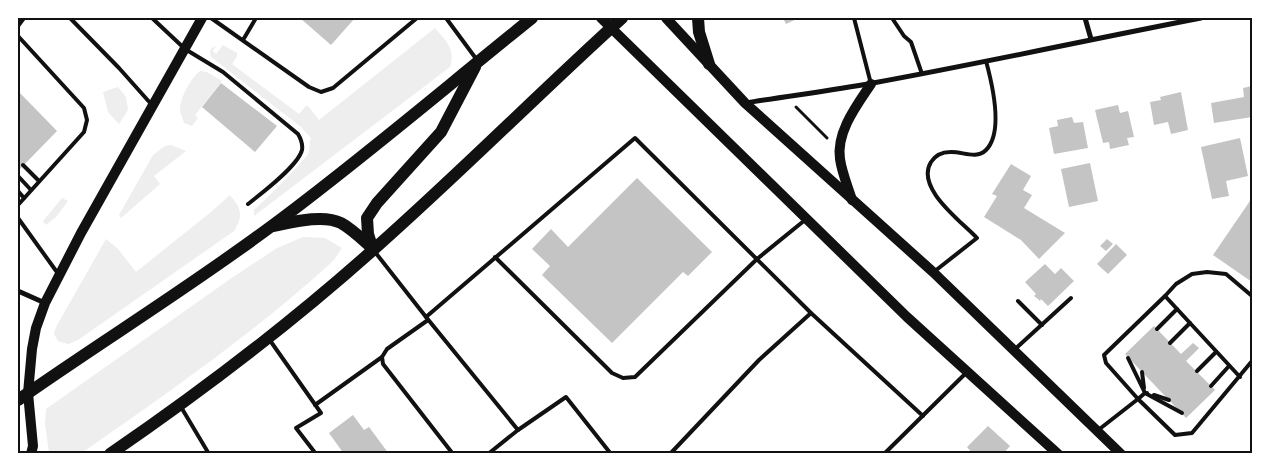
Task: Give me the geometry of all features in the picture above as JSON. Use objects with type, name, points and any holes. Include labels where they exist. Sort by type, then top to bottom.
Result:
[{"type":"main road","points":[[31,454],[33,446],[23,396],[36,328],[45,303],[81,233],[202,18]]},
{"type":"main road","points":[[23,396],[150,312],[348,169],[532,18]]},
{"type":"main road","points":[[601,18],[907,317],[1058,454]]},
{"type":"main road","points":[[110,454],[180,405],[268,338],[373,250],[622,18]]},
{"type":"main road","points":[[666,18],[744,103],[933,272],[1121,454]]},
{"type":"main road","points":[[698,18],[709,64]]},
{"type":"main road","points":[[373,250],[368,234],[367,218],[377,203],[441,132],[478,61]]},
{"type":"main road","points":[[853,201],[840,160],[839,148],[844,130],[854,109],[871,84]]},
{"type":"main road","points":[[271,226],[303,220],[333,220],[354,232],[373,250]]},
{"type":"street","points":[[1086,18],[1091,39]]},
{"type":"street","points":[[744,103],[871,84],[1201,18]]},
{"type":"street","points":[[18,292],[45,303]]},
{"type":"lane","points":[[18,26],[24,18]]},
{"type":"lane","points":[[70,18],[153,106]]},
{"type":"lane","points":[[152,18],[185,50],[223,72],[298,134],[302,142],[302,150],[298,158],[275,182],[248,204]]},
{"type":"lane","points":[[212,18],[308,87],[321,92],[333,88],[417,18]]},
{"type":"lane","points":[[243,40],[256,18]]},
{"type":"lane","points":[[446,18],[478,61]]},
{"type":"lane","points":[[854,18],[871,84]]},
{"type":"lane","points":[[892,18],[904,36],[911,42],[922,74]]},
{"type":"lane","points":[[18,36],[84,108],[87,120],[84,132],[18,205]]},
{"type":"lane","points":[[933,272],[977,238],[938,199],[929,186],[928,166],[933,158],[941,153],[950,152],[974,156],[986,150],[991,142],[996,117],[995,100],[986,61]]},
{"type":"lane","points":[[315,405],[382,357],[387,349],[427,318],[495,257],[635,138],[810,313],[923,416]]},
{"type":"lane","points":[[23,165],[39,181]]},
{"type":"lane","points":[[18,176],[31,190]]},
{"type":"lane","points":[[18,191],[24,198]]},
{"type":"lane","points":[[18,218],[59,276]]},
{"type":"lane","points":[[495,257],[612,373],[623,378],[635,377],[757,259],[806,218]]},
{"type":"lane","points":[[373,250],[518,430]]},
{"type":"lane","points":[[1252,296],[1226,274],[1208,272],[1192,274],[1176,284],[1104,355],[1106,363],[1138,399],[1175,435],[1192,433],[1252,361]]},
{"type":"lane","points":[[1165,296],[1240,377]]},
{"type":"lane","points":[[1014,350],[1071,298]]},
{"type":"lane","points":[[1018,301],[1042,326]]},
{"type":"lane","points":[[1157,329],[1176,309]]},
{"type":"lane","points":[[670,454],[759,360],[810,313]]},
{"type":"lane","points":[[1170,343],[1190,324]]},
{"type":"lane","points":[[268,338],[321,413],[296,428],[316,454]]},
{"type":"lane","points":[[1197,371],[1216,352]]},
{"type":"lane","points":[[382,357],[383,364],[453,454]]},
{"type":"lane","points":[[1128,358],[1145,392],[1182,413]]},
{"type":"lane","points":[[1211,386],[1229,366]]},
{"type":"lane","points":[[884,454],[967,372]]},
{"type":"lane","points":[[1142,372],[1145,392]]},
{"type":"lane","points":[[1097,431],[1145,392]]},
{"type":"lane","points":[[1145,392],[1169,400]]},
{"type":"lane","points":[[488,454],[518,430],[566,397],[611,454]]},
{"type":"lane","points":[[180,405],[209,454]]},
{"type":"path","points":[[794,106],[831,142]]},
{"type":"shaded area","points":[[435,28],[451,50],[452,61],[450,67],[254,216],[254,210],[307,156],[311,139],[301,127],[211,57],[211,49],[216,46],[213,51],[216,54],[223,45],[237,53],[232,64],[299,114],[308,106],[319,120]]},
{"type":"shaded area","points":[[200,71],[207,72],[222,81],[195,115],[198,118],[192,126],[184,123],[180,106],[186,89]]},
{"type":"shaded area","points":[[118,87],[126,97],[128,110],[119,124],[108,112],[103,92]]},
{"type":"shaded area","points":[[171,145],[186,151],[154,176],[160,184],[121,218],[119,215],[153,155],[165,146]]},
{"type":"shaded area","points":[[230,195],[240,212],[234,231],[78,340],[68,344],[58,341],[54,334],[56,327],[106,239],[118,249],[136,272]]},
{"type":"shaded area","points":[[62,198],[68,201],[56,217],[46,225],[43,221]]},
{"type":"shaded area","points":[[303,237],[325,238],[342,248],[334,260],[275,311],[118,428],[86,450],[78,453],[49,453],[45,424],[46,409],[233,277],[277,248]]},
{"type":"building","points":[[300,18],[355,18],[331,45]]},
{"type":"building","points":[[783,18],[799,18],[786,24]]},
{"type":"building","points":[[221,83],[277,126],[255,152],[202,107]]},
{"type":"building","points":[[1252,86],[1252,117],[1214,123],[1211,103],[1244,97],[1243,88]]},
{"type":"building","points":[[18,91],[57,131],[18,171]]},
{"type":"building","points":[[1181,92],[1188,130],[1171,134],[1168,122],[1154,125],[1150,102],[1161,100],[1160,97]]},
{"type":"building","points":[[1118,105],[1120,113],[1128,111],[1134,137],[1127,138],[1129,145],[1110,149],[1109,142],[1103,143],[1095,110]]},
{"type":"building","points":[[1072,117],[1074,123],[1083,122],[1088,148],[1054,154],[1049,128],[1058,126],[1057,120]]},
{"type":"building","points":[[1240,138],[1248,176],[1226,181],[1229,196],[1212,199],[1201,147]]},
{"type":"building","points":[[1090,163],[1098,201],[1069,207],[1061,169]]},
{"type":"building","points":[[1011,164],[1031,176],[1023,190],[1032,195],[1024,208],[1065,233],[1039,259],[1021,240],[984,217],[997,196],[992,194]]},
{"type":"building","points":[[637,178],[712,252],[688,276],[683,272],[612,343],[542,275],[550,266],[532,249],[551,229],[568,247]]},
{"type":"building","points":[[1252,198],[1252,282],[1213,255]]},
{"type":"building","points":[[1107,239],[1113,244],[1106,251],[1100,246]]},
{"type":"building","points":[[1116,244],[1127,255],[1108,274],[1097,264]]},
{"type":"building","points":[[1045,264],[1055,274],[1061,268],[1074,281],[1048,306],[1041,299],[1040,301],[1034,296],[1036,294],[1025,282]]},
{"type":"building","points":[[1154,326],[1181,354],[1193,343],[1199,348],[1186,361],[1215,390],[1186,418],[1125,354]]},
{"type":"building","points":[[353,415],[364,430],[369,427],[389,454],[344,454],[329,433]]},
{"type":"building","points":[[988,426],[1010,446],[1003,454],[973,454],[967,447]]}]
